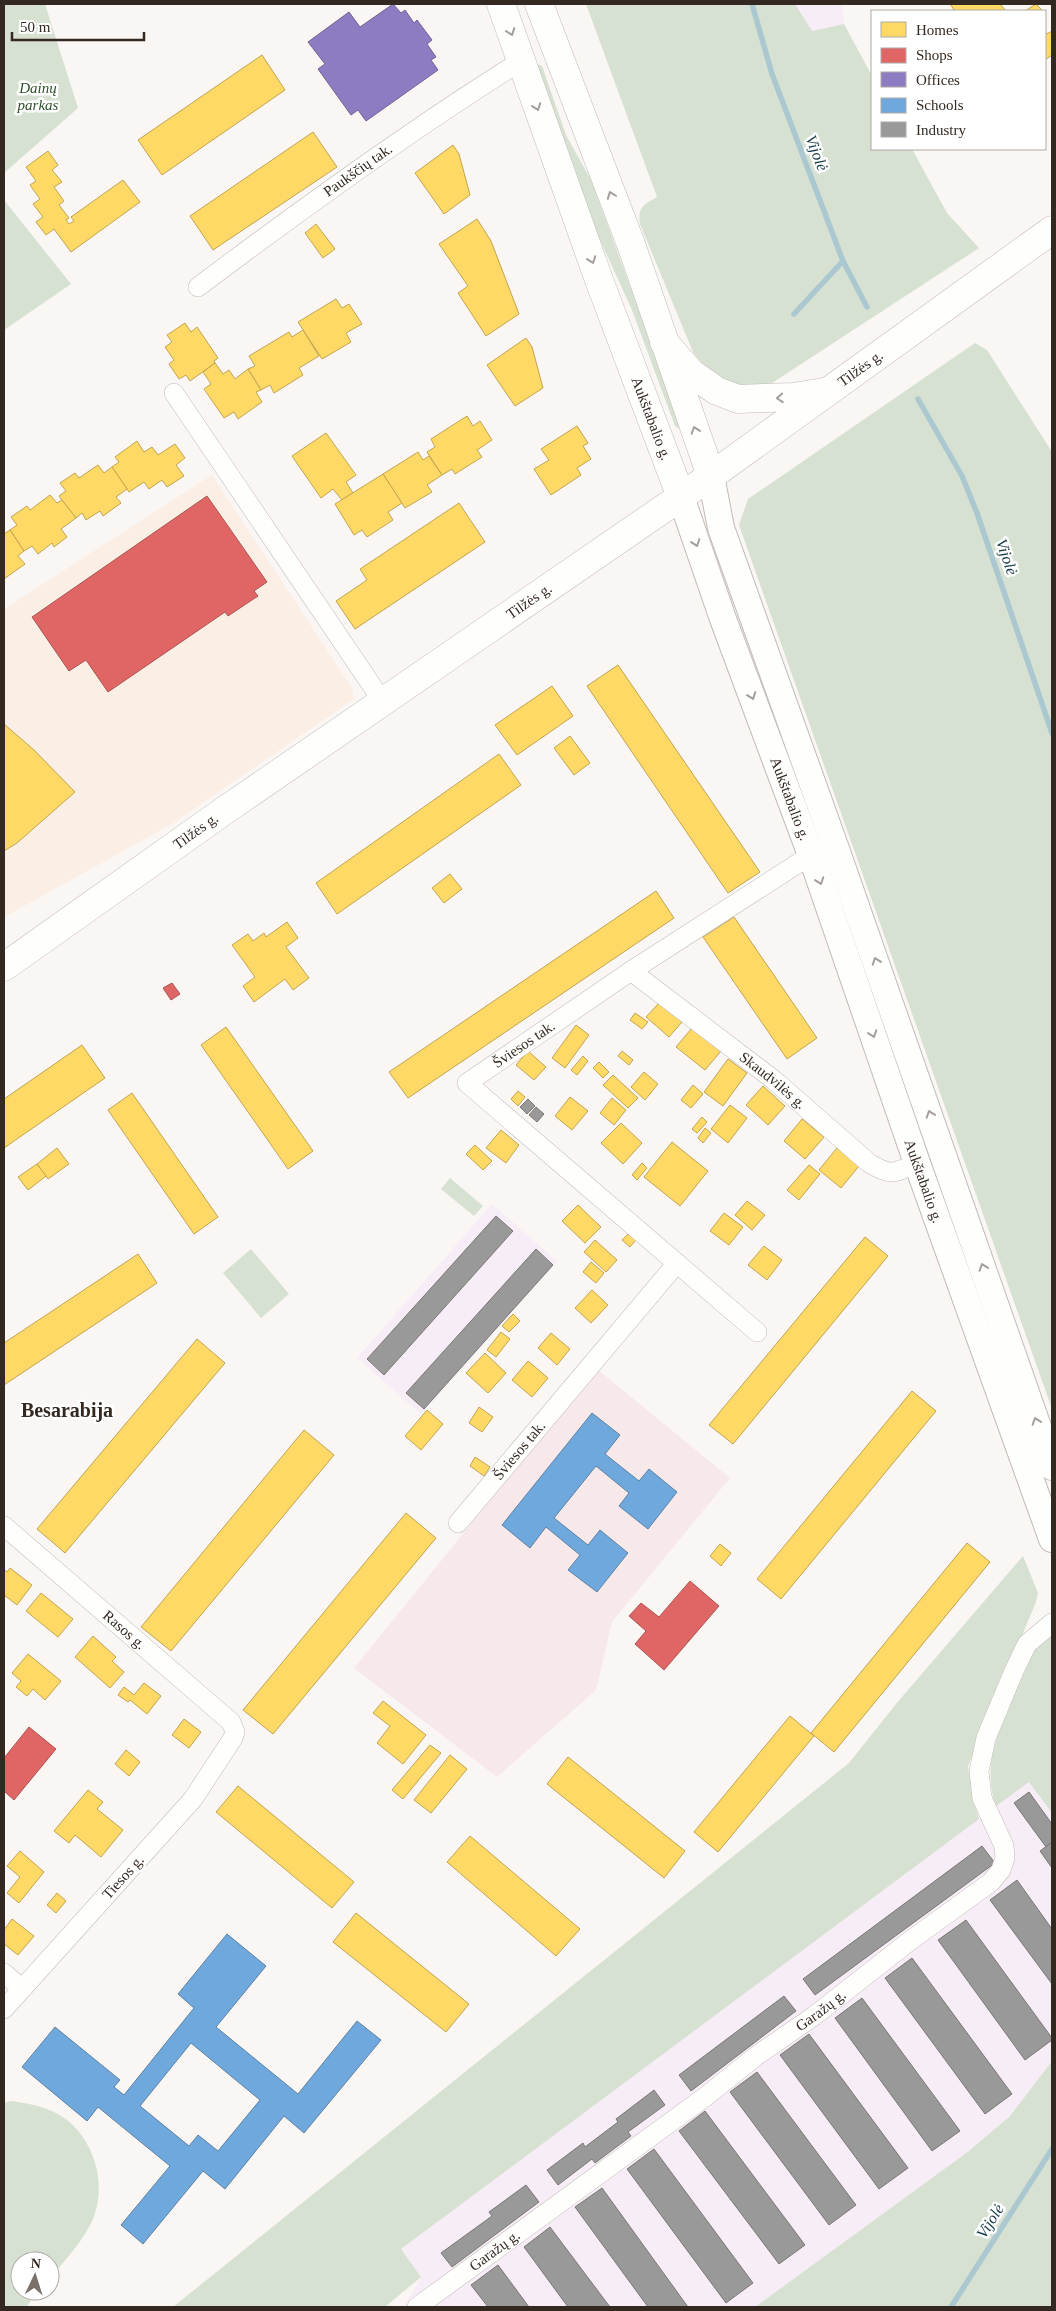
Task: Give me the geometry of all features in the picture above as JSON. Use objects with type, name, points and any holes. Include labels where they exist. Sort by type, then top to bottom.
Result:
[{"type":"main road","name":"Aukštabalio g.","points":[[501,4],[599,280],[681,497],[723,619],[811,855],[917,1162],[1052,1539]]},
{"type":"main road","name":"Aukštabalio g.","points":[[539,4],[632,247],[711,476],[721,528],[862,922],[1052,1467]]},
{"type":"main road","points":[[521,61],[555,49]]},
{"type":"main road","name":"Tilžės g.","points":[[4,967],[382,702],[711,476],[1052,230]]},
{"type":"main road","points":[[664,342],[692,373],[716,391],[738,399],[793,397],[828,391]]},
{"type":"street","name":"Paukščių tak.","points":[[198,287],[365,164],[443,110],[521,61]]},
{"type":"street","points":[[174,393],[382,702]]},
{"type":"street","name":"Šviesos tak.","points":[[758,1332],[468,1083],[631,971],[811,855]]},
{"type":"street","name":"Skaudvilės g.","points":[[631,971],[774,1080],[869,1163],[884,1172],[895,1172],[917,1162]]},
{"type":"street","name":"Šviesos tak.","points":[[458,1523],[676,1263]]},
{"type":"street","name":"Rasos g.","points":[[4,1526],[231,1722],[235,1732],[233,1738]]},
{"type":"street","name":"Garažų g.","points":[[417,2307],[705,2097],[756,2056],[814,2016],[911,1940],[992,1882],[1001,1870],[1005,1858],[1004,1846],[982,1798],[979,1771],[986,1738],[1027,1644],[1052,1623]]},
{"type":"street","name":"Tiesos g.","points":[[4,2009],[193,1799],[233,1738]]},
{"type":"street","points":[[4,1973],[21,1988]]},
{"type":"shaded area","points":[[795,4],[842,4],[844,24],[812,31]]},
{"type":"shaded area","points":[[212,475],[352,688],[354,699],[172,824],[4,917],[4,609]]},
{"type":"shaded area","points":[[492,1204],[557,1261],[421,1414],[357,1358]]},
{"type":"shaded area","points":[[597,1369],[730,1478],[612,1622],[596,1690],[497,1777],[354,1668]]},
{"type":"shaded area","points":[[1029,1781],[1052,1813],[1052,2061],[1010,2116],[969,2151],[755,2307],[404,2307],[421,2277],[401,2249]]},
{"type":"green space","name":"Dainų parkas","points":[[4,4],[45,4],[78,108],[4,173]]},
{"type":"green space","points":[[586,4],[795,4],[812,31],[844,24],[871,74],[871,150],[913,150],[947,213],[979,248],[772,383],[740,388],[720,380],[693,352],[640,224],[641,210],[648,202],[657,197]]},
{"type":"green space","points":[[537,64],[542,66],[566,135],[591,180],[680,422],[679,429],[675,426],[632,310],[586,209]]},
{"type":"green space","points":[[4,200],[71,284],[4,330]]},
{"type":"green space","points":[[975,343],[987,350],[1052,452],[1052,1409],[739,525],[748,499]]},
{"type":"green space","points":[[450,1178],[483,1206],[474,1216],[441,1189]]},
{"type":"green space","points":[[251,1249],[289,1294],[261,1318],[223,1273]]},
{"type":"green space","points":[[1023,1556],[1038,1593],[1036,1602],[968,1766],[972,1794],[979,1819],[401,2249],[421,2277],[385,2307],[173,2307],[849,1763],[896,1704]]},
{"type":"green space","points":[[1052,1634],[1052,1813],[1029,1782],[995,1807],[991,1770],[992,1757],[999,1731],[1012,1696],[1035,1649],[1042,1640]]},
{"type":"green space","points":[[1052,2061],[1052,2307],[755,2307],[969,2151],[1010,2116]]},
{"type":"green space","points":[[10,2101],[47,2109],[70,2123],[88,2146],[98,2175],[99,2190],[93,2219],[79,2242],[60,2266],[60,2251],[10,2251],[10,2301],[31,2301],[26,2307],[4,2307],[4,2103]]},
{"type":"building: Homes","points":[[950,4],[1000,4],[1005,10],[954,10]]},
{"type":"building: Homes","points":[[1036,4],[1042,10],[1027,10]]},
{"type":"building: Homes","points":[[1052,31],[1052,55],[1046,59],[1046,32],[1047,34]]},
{"type":"building: Homes","points":[[262,55],[285,90],[162,175],[138,140]]},
{"type":"building: Homes","points":[[313,132],[337,167],[213,250],[190,216]]},
{"type":"building: Homes","points":[[453,145],[459,154],[470,195],[444,214],[415,173]]},
{"type":"building: Homes","points":[[48,151],[58,165],[52,170],[62,182],[54,187],[64,201],[59,205],[69,218],[66,220],[69,224],[74,221],[71,217],[123,180],[140,202],[71,252],[54,229],[46,235],[36,222],[43,217],[33,204],[40,199],[30,185],[36,181],[26,167]]},
{"type":"building: Homes","points":[[477,219],[491,241],[519,314],[486,336],[458,293],[468,286],[439,244]]},
{"type":"building: Homes","points":[[316,224],[335,249],[323,258],[305,233]]},
{"type":"building: Homes","points":[[336,299],[342,308],[349,304],[362,324],[346,333],[351,342],[322,359],[298,322]]},
{"type":"building: Homes","points":[[185,323],[191,332],[197,327],[218,358],[214,361],[215,363],[190,381],[186,375],[179,379],[169,364],[174,360],[165,347],[172,342],[167,335]]},
{"type":"building: Homes","points":[[303,330],[319,356],[299,368],[303,375],[274,393],[270,385],[261,390],[248,369],[255,366],[249,356],[289,332],[292,337]]},
{"type":"building: Homes","points":[[526,338],[532,347],[543,388],[515,406],[487,365]]},
{"type":"building: Homes","points":[[215,363],[223,374],[229,370],[235,379],[248,369],[261,390],[256,392],[262,402],[238,419],[234,412],[224,418],[204,389],[211,384],[203,372]]},
{"type":"building: Homes","points":[[467,416],[473,426],[480,421],[492,440],[477,450],[482,457],[455,474],[452,469],[442,475],[427,452],[435,447],[431,439]]},
{"type":"building: Homes","points":[[577,426],[588,443],[583,446],[591,459],[577,468],[581,475],[551,495],[534,469],[549,460],[541,449]]},
{"type":"building: Homes","points":[[326,433],[356,475],[346,482],[353,493],[342,500],[333,489],[321,498],[292,456]]},
{"type":"building: Homes","points":[[137,441],[144,452],[152,447],[158,455],[175,444],[185,458],[176,465],[184,476],[167,487],[162,480],[149,489],[144,482],[129,492],[112,467],[119,462],[115,457]]},
{"type":"building: Homes","points":[[418,452],[423,460],[429,456],[442,475],[427,485],[432,492],[405,508],[383,474]]},
{"type":"building: Homes","points":[[98,465],[104,473],[112,467],[127,489],[116,497],[121,503],[103,516],[100,511],[86,520],[82,513],[76,518],[59,496],[66,491],[60,483],[75,473],[79,478]]},
{"type":"building: Homes","points":[[383,474],[402,503],[388,512],[393,520],[367,537],[362,530],[354,535],[335,504]]},
{"type":"building: Homes","points":[[50,495],[57,503],[62,500],[76,518],[61,529],[67,537],[54,547],[52,543],[38,554],[32,546],[24,551],[10,530],[17,525],[11,517],[27,506],[30,510]]},
{"type":"building: Homes","points":[[459,503],[485,542],[355,629],[336,601],[367,580],[360,569]]},
{"type":"building: Homes","points":[[10,530],[24,551],[18,556],[25,564],[4,579],[4,534]]},
{"type":"building: Homes","points":[[618,665],[760,872],[728,893],[587,686]]},
{"type":"building: Homes","points":[[552,686],[573,716],[517,755],[495,725]]},
{"type":"building: Homes","points":[[4,724],[34,750],[75,792],[17,843],[4,851]]},
{"type":"building: Homes","points":[[570,736],[590,763],[574,775],[554,748]]},
{"type":"building: Homes","points":[[499,754],[521,785],[337,914],[316,883]]},
{"type":"building: Homes","points":[[450,874],[462,889],[444,903],[432,888]]},
{"type":"building: Homes","points":[[656,891],[674,918],[408,1098],[389,1072]]},
{"type":"building: Homes","points":[[734,917],[817,1038],[787,1059],[703,937]]},
{"type":"building: Homes","points":[[287,922],[298,938],[286,947],[309,978],[293,990],[285,979],[254,1002],[243,986],[255,977],[232,945],[248,934],[253,941],[264,933],[266,937]]},
{"type":"building: Homes","points":[[660,1002],[682,1022],[669,1037],[646,1017]]},
{"type":"building: Homes","points":[[635,1013],[648,1022],[642,1029],[630,1020]]},
{"type":"building: Homes","points":[[576,1025],[589,1035],[565,1068],[552,1058]]},
{"type":"building: Homes","points":[[226,1027],[313,1151],[288,1169],[201,1045]]},
{"type":"building: Homes","points":[[692,1028],[721,1051],[705,1070],[676,1047]]},
{"type":"building: Homes","points":[[82,1045],[105,1078],[4,1148],[4,1099]]},
{"type":"building: Homes","points":[[528,1051],[546,1067],[534,1080],[516,1065]]},
{"type":"building: Homes","points":[[622,1051],[633,1060],[629,1065],[618,1056]]},
{"type":"building: Homes","points":[[583,1056],[588,1061],[577,1075],[571,1070]]},
{"type":"building: Homes","points":[[728,1059],[747,1073],[723,1106],[704,1092]]},
{"type":"building: Homes","points":[[599,1062],[609,1072],[603,1078],[593,1068]]},
{"type":"building: Homes","points":[[644,1072],[658,1084],[645,1100],[631,1087]]},
{"type":"building: Homes","points":[[613,1075],[638,1098],[628,1108],[603,1085]]},
{"type":"building: Homes","points":[[693,1085],[703,1094],[691,1108],[681,1100]]},
{"type":"building: Homes","points":[[763,1086],[785,1106],[768,1125],[746,1105]]},
{"type":"building: Homes","points":[[518,1091],[525,1097],[518,1106],[511,1099]]},
{"type":"building: Homes","points":[[132,1093],[218,1217],[194,1234],[108,1110]]},
{"type":"building: Homes","points":[[570,1097],[588,1111],[572,1130],[555,1116]]},
{"type":"building: Homes","points":[[612,1098],[626,1110],[614,1125],[600,1113]]},
{"type":"building: Homes","points":[[730,1105],[747,1118],[728,1143],[711,1129]]},
{"type":"building: Homes","points":[[702,1117],[707,1122],[697,1133],[692,1129]]},
{"type":"building: Homes","points":[[802,1119],[824,1137],[805,1159],[784,1141]]},
{"type":"building: Homes","points":[[621,1123],[642,1143],[623,1164],[601,1143]]},
{"type":"building: Homes","points":[[705,1128],[711,1133],[703,1143],[698,1138]]},
{"type":"building: Homes","points":[[501,1130],[519,1145],[506,1163],[486,1148]]},
{"type":"building: Homes","points":[[672,1142],[708,1171],[680,1206],[644,1177]]},
{"type":"building: Homes","points":[[475,1145],[492,1161],[483,1170],[466,1154]]},
{"type":"building: Homes","points":[[57,1148],[69,1164],[48,1179],[37,1164]]},
{"type":"building: Homes","points":[[837,1148],[859,1166],[841,1188],[819,1170]]},
{"type":"building: Homes","points":[[642,1163],[647,1168],[637,1180],[632,1175]]},
{"type":"building: Homes","points":[[37,1164],[46,1176],[28,1190],[18,1177]]},
{"type":"building: Homes","points":[[809,1165],[820,1174],[799,1200],[787,1190]]},
{"type":"building: Homes","points":[[747,1201],[765,1215],[752,1230],[735,1215]]},
{"type":"building: Homes","points":[[578,1205],[601,1227],[585,1243],[562,1221]]},
{"type":"building: Homes","points":[[724,1213],[743,1227],[729,1245],[710,1231]]},
{"type":"building: Homes","points":[[629,1233],[636,1240],[630,1247],[622,1240]]},
{"type":"building: Homes","points":[[865,1237],[888,1256],[733,1444],[709,1425]]},
{"type":"building: Homes","points":[[595,1240],[617,1260],[606,1272],[584,1252]]},
{"type":"building: Homes","points":[[764,1246],[782,1260],[767,1280],[748,1265]]},
{"type":"building: Homes","points":[[138,1254],[157,1283],[4,1385],[4,1343]]},
{"type":"building: Homes","points":[[591,1262],[604,1273],[596,1283],[583,1272]]},
{"type":"building: Homes","points":[[592,1290],[608,1305],[591,1323],[575,1308]]},
{"type":"building: Homes","points":[[513,1314],[520,1321],[509,1332],[502,1326]]},
{"type":"building: Homes","points":[[501,1332],[510,1339],[496,1357],[487,1350]]},
{"type":"building: Homes","points":[[551,1333],[570,1349],[557,1365],[538,1348]]},
{"type":"building: Homes","points":[[197,1339],[225,1363],[65,1553],[37,1529]]},
{"type":"building: Homes","points":[[485,1353],[506,1373],[488,1393],[466,1373]]},
{"type":"building: Homes","points":[[528,1361],[548,1378],[532,1397],[512,1380]]},
{"type":"building: Homes","points":[[912,1391],[936,1411],[781,1599],[757,1579]]},
{"type":"building: Homes","points":[[479,1407],[493,1417],[482,1432],[469,1423]]},
{"type":"building: Homes","points":[[427,1410],[443,1424],[421,1450],[405,1436]]},
{"type":"building: Homes","points":[[304,1430],[334,1455],[171,1651],[141,1627]]},
{"type":"building: Homes","points":[[475,1457],[490,1467],[484,1476],[470,1466]]},
{"type":"building: Homes","points":[[406,1513],[436,1538],[273,1734],[243,1710]]},
{"type":"building: Homes","points":[[967,1543],[990,1562],[834,1752],[811,1733]]},
{"type":"building: Homes","points":[[720,1544],[731,1553],[721,1566],[710,1556]]},
{"type":"building: Homes","points":[[10,1568],[32,1585],[17,1605],[4,1595],[4,1569],[7,1572]]},
{"type":"building: Homes","points":[[41,1593],[73,1619],[58,1637],[26,1611]]},
{"type":"building: Homes","points":[[93,1636],[116,1657],[112,1661],[124,1672],[110,1688],[75,1657]]},
{"type":"building: Homes","points":[[28,1654],[61,1681],[45,1700],[33,1689],[27,1696],[16,1687],[21,1681],[12,1673]]},
{"type":"building: Homes","points":[[144,1683],[161,1696],[147,1714],[130,1700],[128,1702],[118,1695],[124,1687],[134,1695]]},
{"type":"building: Homes","points":[[383,1701],[426,1735],[403,1764],[377,1743],[390,1726],[373,1713]]},
{"type":"building: Homes","points":[[790,1716],[814,1736],[718,1852],[694,1832]]},
{"type":"building: Homes","points":[[184,1719],[201,1732],[189,1748],[172,1735]]},
{"type":"building: Homes","points":[[430,1745],[441,1753],[403,1799],[392,1790]]},
{"type":"building: Homes","points":[[126,1750],[140,1762],[129,1776],[115,1764]]},
{"type":"building: Homes","points":[[450,1755],[467,1769],[431,1813],[414,1800]]},
{"type":"building: Homes","points":[[568,1757],[685,1851],[664,1878],[547,1784]]},
{"type":"building: Homes","points":[[238,1786],[354,1882],[332,1908],[216,1812]]},
{"type":"building: Homes","points":[[88,1790],[103,1802],[97,1809],[123,1830],[101,1857],[75,1835],[69,1843],[54,1831]]},
{"type":"building: Homes","points":[[470,1836],[580,1929],[556,1956],[447,1862]]},
{"type":"building: Homes","points":[[20,1851],[44,1872],[19,1903],[7,1893],[20,1877],[7,1866]]},
{"type":"building: Homes","points":[[57,1893],[66,1901],[56,1913],[47,1905]]},
{"type":"building: Homes","points":[[356,1913],[469,2004],[446,2032],[333,1942]]},
{"type":"building: Homes","points":[[12,1919],[34,1936],[18,1955],[4,1944],[4,1930]]},
{"type":"building: Shops","points":[[207,496],[267,582],[254,591],[258,596],[228,616],[225,612],[108,692],[86,660],[69,671],[32,617]]},
{"type":"building: Shops","points":[[172,983],[180,994],[171,1000],[163,988]]},
{"type":"building: Shops","points":[[690,1581],[719,1606],[664,1670],[635,1644],[646,1631],[629,1616],[641,1603],[659,1617]]},
{"type":"building: Shops","points":[[29,1727],[56,1749],[14,1800],[4,1791],[4,1758]]},
{"type":"building: Offices","points":[[393,4],[401,13],[405,10],[414,23],[417,20],[432,40],[427,44],[436,57],[431,60],[438,70],[366,121],[358,110],[351,115],[318,69],[325,64],[308,42],[349,12],[360,27]]},
{"type":"building: Schools","points":[[592,1413],[620,1435],[605,1454],[639,1481],[649,1469],[677,1492],[648,1529],[619,1506],[629,1493],[596,1466],[554,1518],[588,1545],[600,1530],[628,1553],[597,1592],[568,1570],[580,1555],[546,1527],[530,1548],[502,1525]]},
{"type":"building: Schools","points":[[227,1934],[266,1966],[216,2027],[298,2094],[357,2021],[381,2040],[304,2133],[284,2116],[225,2189],[203,2171],[143,2244],[121,2225],[170,2166],[98,2107],[87,2121],[22,2067],[55,2027],[120,2080],[114,2087],[124,2095],[194,2008],[178,1994]],"holes":[[[191,2043],[260,2100],[218,2151],[198,2135],[189,2146],[140,2106]]]},
{"type":"building: Industry","points":[[528,1099],[535,1106],[527,1114],[520,1107]]},
{"type":"building: Industry","points":[[536,1107],[544,1114],[537,1122],[529,1115]]},
{"type":"building: Industry","points":[[496,1216],[513,1231],[384,1375],[367,1359]]},
{"type":"building: Industry","points":[[536,1249],[553,1265],[424,1409],[406,1393]]},
{"type":"building: Industry","points":[[1029,1792],[1052,1824],[1052,1842],[1046,1847],[1014,1803]]},
{"type":"building: Industry","points":[[1052,1842],[1052,1868],[1040,1851]]},
{"type":"building: Industry","points":[[982,1846],[995,1863],[815,1995],[803,1979]]},
{"type":"building: Industry","points":[[1017,1880],[1052,1929],[1052,1984],[990,1900]]},
{"type":"building: Industry","points":[[966,1920],[1052,2038],[1052,2040],[1025,2060],[938,1940]]},
{"type":"building: Industry","points":[[912,1958],[1012,2094],[985,2114],[885,1978]]},
{"type":"building: Industry","points":[[784,1996],[796,2011],[691,2091],[679,2075]]},
{"type":"building: Industry","points":[[862,1998],[960,2131],[932,2151],[835,2018]]},
{"type":"building: Industry","points":[[809,2034],[908,2168],[879,2189],[780,2055]]},
{"type":"building: Industry","points":[[757,2072],[856,2205],[829,2225],[730,2092]]},
{"type":"building: Industry","points":[[654,2090],[665,2105],[628,2132],[631,2136],[595,2163],[592,2159],[558,2185],[547,2170],[583,2143],[585,2147],[618,2122],[616,2119]]},
{"type":"building: Industry","points":[[705,2111],[805,2245],[779,2264],[679,2131]]},
{"type":"building: Industry","points":[[654,2149],[753,2283],[726,2303],[627,2169]]},
{"type":"building: Industry","points":[[526,2185],[539,2202],[452,2267],[441,2253],[492,2216],[489,2212]]},
{"type":"building: Industry","points":[[602,2188],[688,2307],[648,2307],[575,2207]]},
{"type":"building: Industry","points":[[550,2227],[610,2307],[568,2307],[524,2247]]},
{"type":"building: Industry","points":[[498,2265],[529,2307],[488,2307],[471,2285]]},
{"type":"waterway","name":"Vijolė","points":[[752,4],[772,74],[843,261],[867,307]]},
{"type":"waterway","points":[[794,314],[843,261]]},
{"type":"waterway","name":"Vijolė","points":[[918,399],[962,476],[977,513],[1052,733]]},
{"type":"waterway","name":"Vijolė","points":[[951,2307],[1052,2149]]},
{"type":"district","name":"Besarabija","points":[[67,1410]]}]
